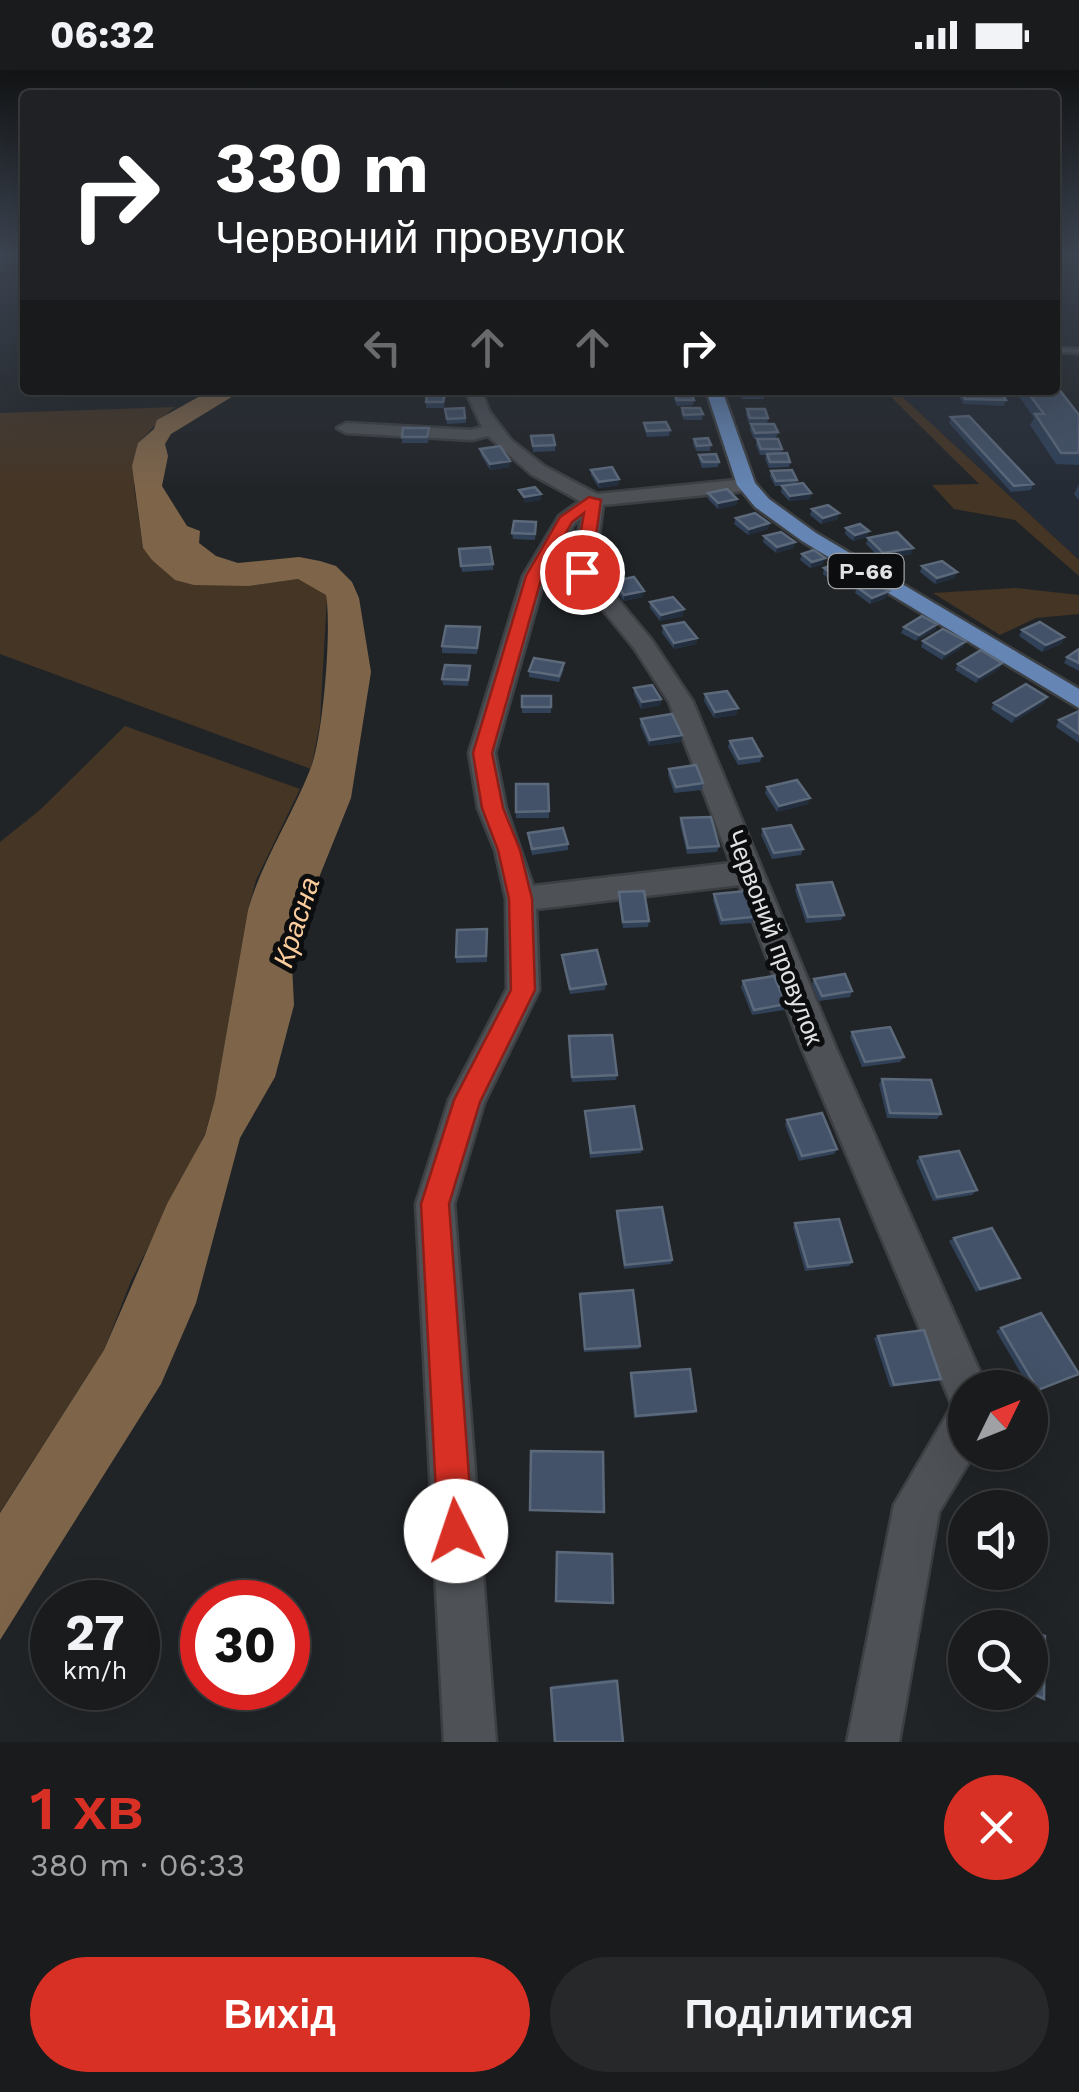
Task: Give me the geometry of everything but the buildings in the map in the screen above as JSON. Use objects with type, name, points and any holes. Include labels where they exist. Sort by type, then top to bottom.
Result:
[{"type":"main road","name":"Р-66","points":[[716,395],[746,485],[762,503],[809,537],[1079,700]]},
{"type":"street","points":[[476,395],[492,429],[514,455],[594,500]]},
{"type":"street","points":[[346,428],[472,435],[492,429]]},
{"type":"street","points":[[470,1742],[435,1204],[467,1100],[523,990],[520,899],[509,850],[492,808],[482,753],[534,576],[566,520],[594,500],[746,485]]},
{"type":"street","name":"Червоний провулок","points":[[594,500],[582,572],[643,644],[681,702],[818,1046],[958,1370]]},
{"type":"street","points":[[520,899],[751,872]]},
{"type":"street","points":[[873,1742],[918,1505],[948,1456]]},
{"type":"shaded area","points":[[889,395],[900,395],[1079,560],[1079,576],[1015,520],[954,509],[932,485],[979,484]]},
{"type":"shaded area","points":[[900,395],[1052,395],[1079,433],[1079,560]]},
{"type":"shaded area","points":[[175,407],[138,443],[134,486],[143,548],[249,586],[298,579],[327,595],[320,723],[311,769],[0,654],[0,413]]},
{"type":"shaded area","points":[[1015,588],[1079,595],[1079,614],[1036,618],[1000,635],[933,593]]},
{"type":"shaded area","points":[[125,726],[300,789],[256,880],[205,1134],[131,1281],[104,1350],[0,1512],[0,842],[40,810]]},
{"type":"water","name":"Красна","points":[[202,395],[235,395],[171,434],[165,444],[168,456],[162,486],[187,526],[200,531],[199,543],[216,556],[238,563],[299,557],[336,566],[352,582],[359,598],[371,672],[351,798],[320,875],[292,965],[294,1005],[275,1077],[240,1138],[196,1303],[161,1384],[38,1580],[30,1580],[30,1592],[0,1640],[0,1513],[104,1350],[167,1204],[205,1135],[215,1099],[248,910],[310,770],[319,734],[327,657],[326,595],[298,579],[249,586],[194,585],[175,580],[152,560],[143,548],[132,466],[138,443],[154,429],[157,420]]},
{"type":"route","points":[[456,1531],[435,1204],[467,1100],[523,990],[520,899],[509,850],[492,808],[482,753],[534,576],[566,520],[594,500],[582,572]]}]
